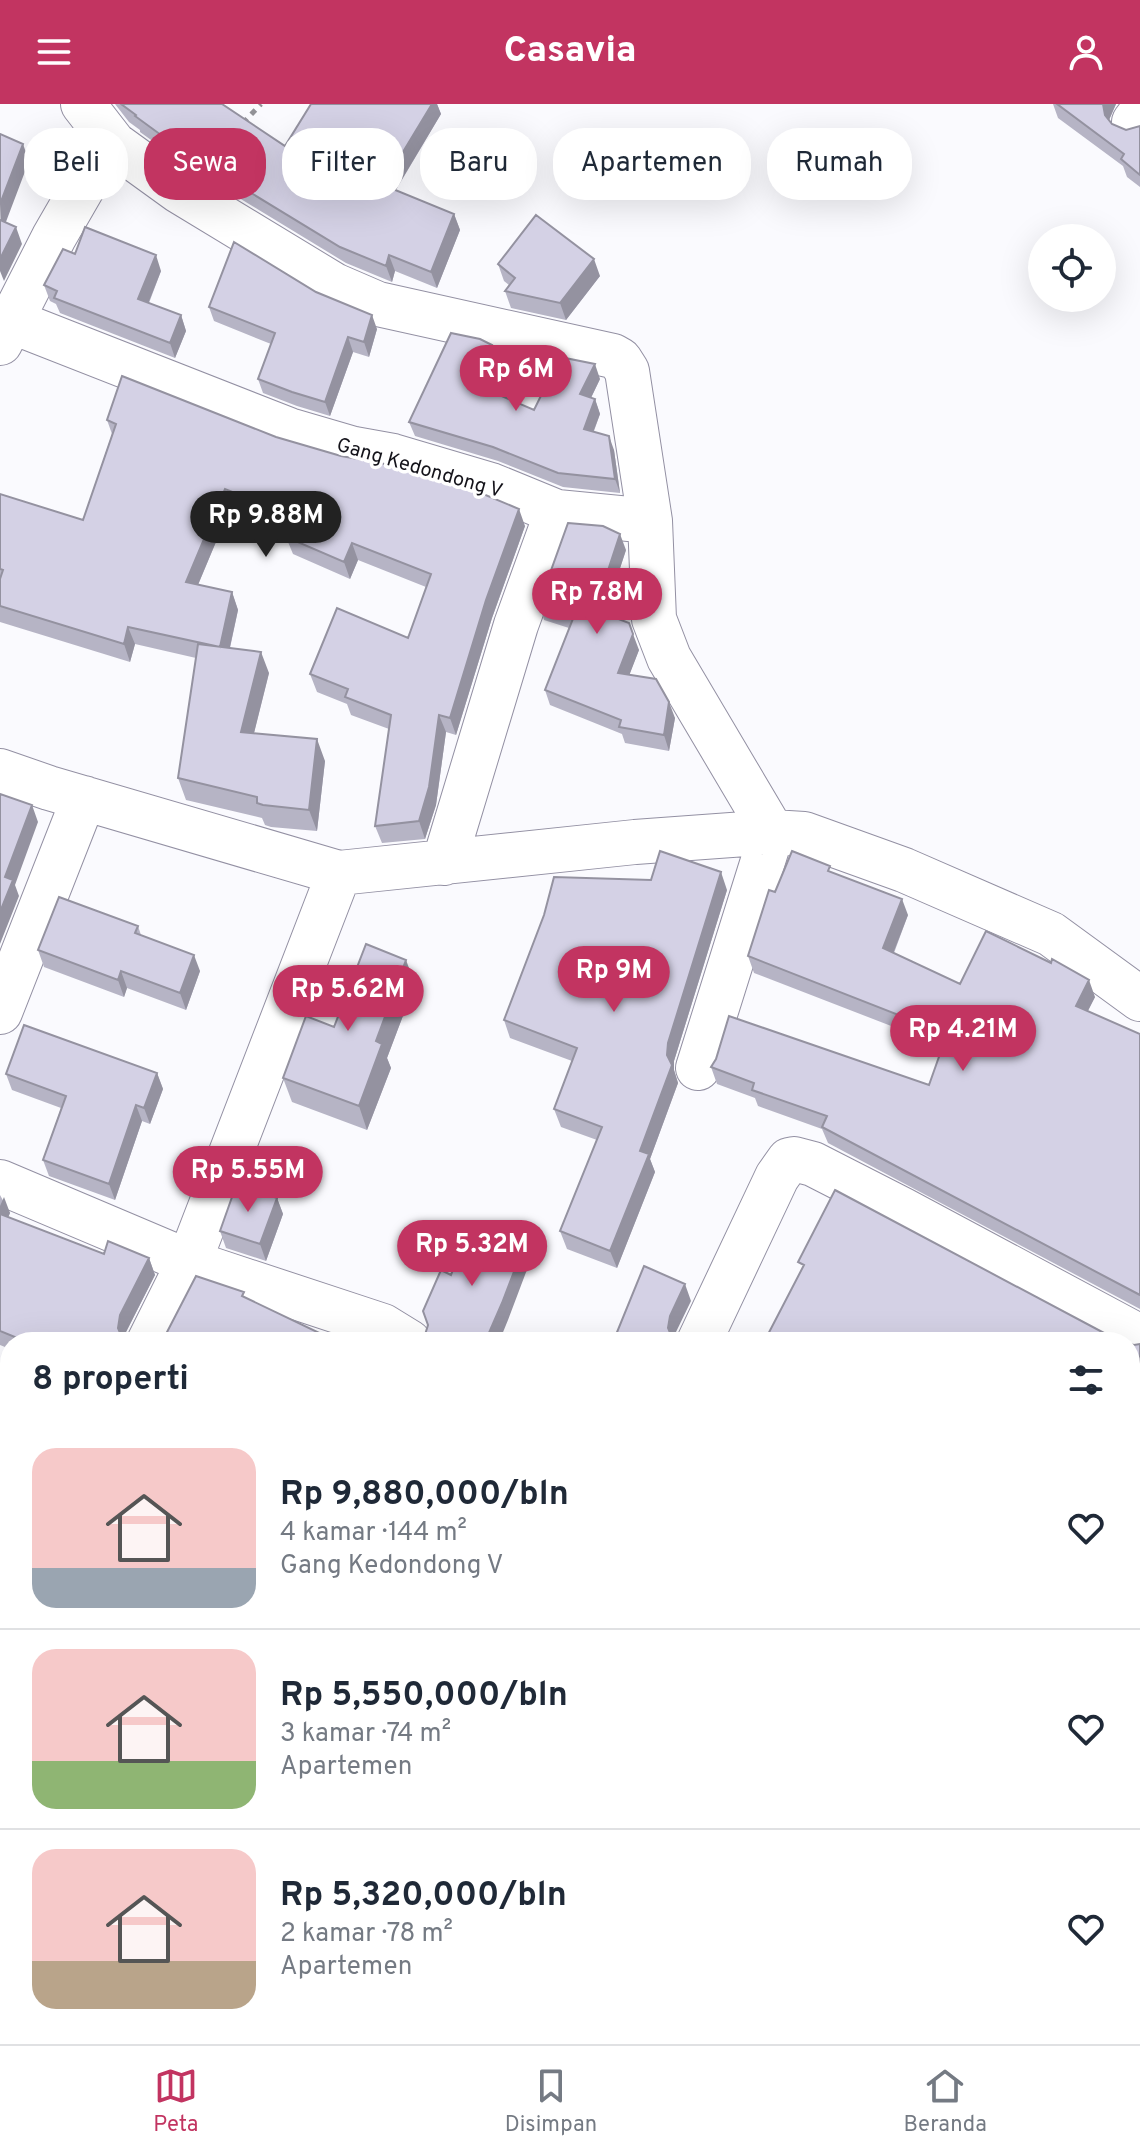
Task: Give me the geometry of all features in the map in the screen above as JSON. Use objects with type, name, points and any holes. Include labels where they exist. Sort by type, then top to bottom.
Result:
[{"type":"street","points":[[83,104],[102,128]]},
{"type":"street","points":[[128,154],[179,191],[334,285],[378,304],[613,356],[627,371],[650,521],[654,619],[669,658],[772,832],[698,1068]]},
{"type":"street","points":[[5,332],[76,200]]},
{"type":"street","name":"Gang Kedondong V","points":[[5,332],[289,430],[491,485],[557,512],[650,521]]},
{"type":"street","points":[[444,863],[516,625],[557,512]]},
{"type":"street","points":[[0,771],[339,873],[635,842],[772,832],[804,834],[904,870],[1051,934],[1140,999]]},
{"type":"street","points":[[0,1012],[84,798]]},
{"type":"street","points":[[154,1332],[189,1262],[339,873]]},
{"type":"street","points":[[704,1332],[781,1169],[794,1159],[813,1164],[903,1210],[1131,1332]]},
{"type":"street","points":[[0,1182],[189,1262],[376,1332]]},
{"type":"path","points":[[240,126],[261,104]]},
{"type":"building","points":[[121,104],[222,104],[258,128],[151,128]]},
{"type":"building","points":[[311,104],[432,104],[404,150],[404,128],[296,128]]},
{"type":"building","points":[[1057,104],[1103,104],[1105,115],[1112,124],[1126,130],[1140,126],[1140,175],[1121,159],[1124,154]]},
{"type":"building","points":[[266,133],[282,144],[282,200],[404,200],[404,194],[454,214],[431,272],[389,255],[386,266],[340,247],[263,200],[266,200]]},
{"type":"building","points":[[0,134],[23,144],[0,204]]},
{"type":"building","points":[[536,215],[594,259],[560,303],[505,291],[515,278],[498,264]]},
{"type":"building","points":[[0,220],[16,227],[0,259]]},
{"type":"building","points":[[85,227],[156,255],[138,299],[181,315],[170,343],[54,298],[57,291],[44,285],[63,249],[75,254]]},
{"type":"building","points":[[234,242],[316,292],[372,315],[364,342],[348,337],[325,402],[258,379],[275,333],[209,307]]},
{"type":"building","points":[[451,333],[492,345],[474,384],[534,410],[560,357],[595,364],[580,394],[595,399],[584,429],[609,436],[615,479],[558,473],[493,447],[409,422]]},
{"type":"building","points":[[122,376],[276,437],[476,491],[519,509],[486,600],[450,718],[439,715],[429,787],[419,821],[375,826],[391,715],[345,697],[348,689],[310,674],[337,608],[408,638],[431,574],[352,543],[344,562],[286,537],[295,517],[225,489],[186,582],[232,592],[220,647],[128,627],[124,644],[0,606],[3,570],[0,569],[0,494],[83,520],[116,424],[107,420]]},
{"type":"building","points":[[568,523],[603,526],[620,534],[595,610],[629,623],[633,634],[618,673],[656,679],[669,702],[664,735],[619,727],[621,720],[545,690],[574,616],[539,604]]},
{"type":"building","points":[[198,644],[261,652],[241,732],[317,739],[309,810],[263,805],[257,803],[257,797],[178,778]]},
{"type":"building","points":[[0,794],[32,805],[5,877],[13,880],[0,912]]},
{"type":"building","points":[[660,851],[721,872],[668,1043],[667,1055],[672,1065],[640,1151],[649,1154],[610,1251],[560,1231],[602,1127],[554,1109],[577,1048],[504,1020],[544,915],[554,877],[651,880]]},
{"type":"building","points":[[792,851],[830,866],[828,871],[902,899],[883,948],[960,984],[986,931],[1051,963],[1052,959],[1089,980],[1076,1006],[1140,1034],[1140,1295],[822,1127],[827,1116],[752,1090],[754,1083],[711,1067],[729,1016],[929,1085],[947,1034],[748,956],[769,890],[775,892]]},
{"type":"building","points":[[59,897],[138,926],[135,933],[194,955],[180,993],[121,971],[118,980],[38,950]]},
{"type":"building","points":[[366,944],[406,960],[376,1041],[382,1044],[359,1106],[283,1078],[306,1016],[334,1027]]},
{"type":"building","points":[[24,1025],[157,1073],[144,1108],[136,1105],[109,1184],[43,1160],[66,1096],[6,1074]]},
{"type":"building","points":[[237,1183],[277,1198],[260,1244],[220,1231]]},
{"type":"building","points":[[835,1190],[1102,1332],[769,1332],[804,1265],[798,1262]]},
{"type":"building","points":[[0,1214],[104,1254],[108,1241],[149,1258],[120,1315],[120,1332],[0,1331]]},
{"type":"building","points":[[471,1222],[525,1243],[489,1332],[426,1332],[428,1325],[423,1311],[441,1270],[451,1275]]},
{"type":"building","points":[[644,1266],[685,1284],[670,1316],[670,1332],[617,1332]]},
{"type":"building","points":[[196,1276],[244,1292],[242,1296],[317,1332],[167,1332]]}]
